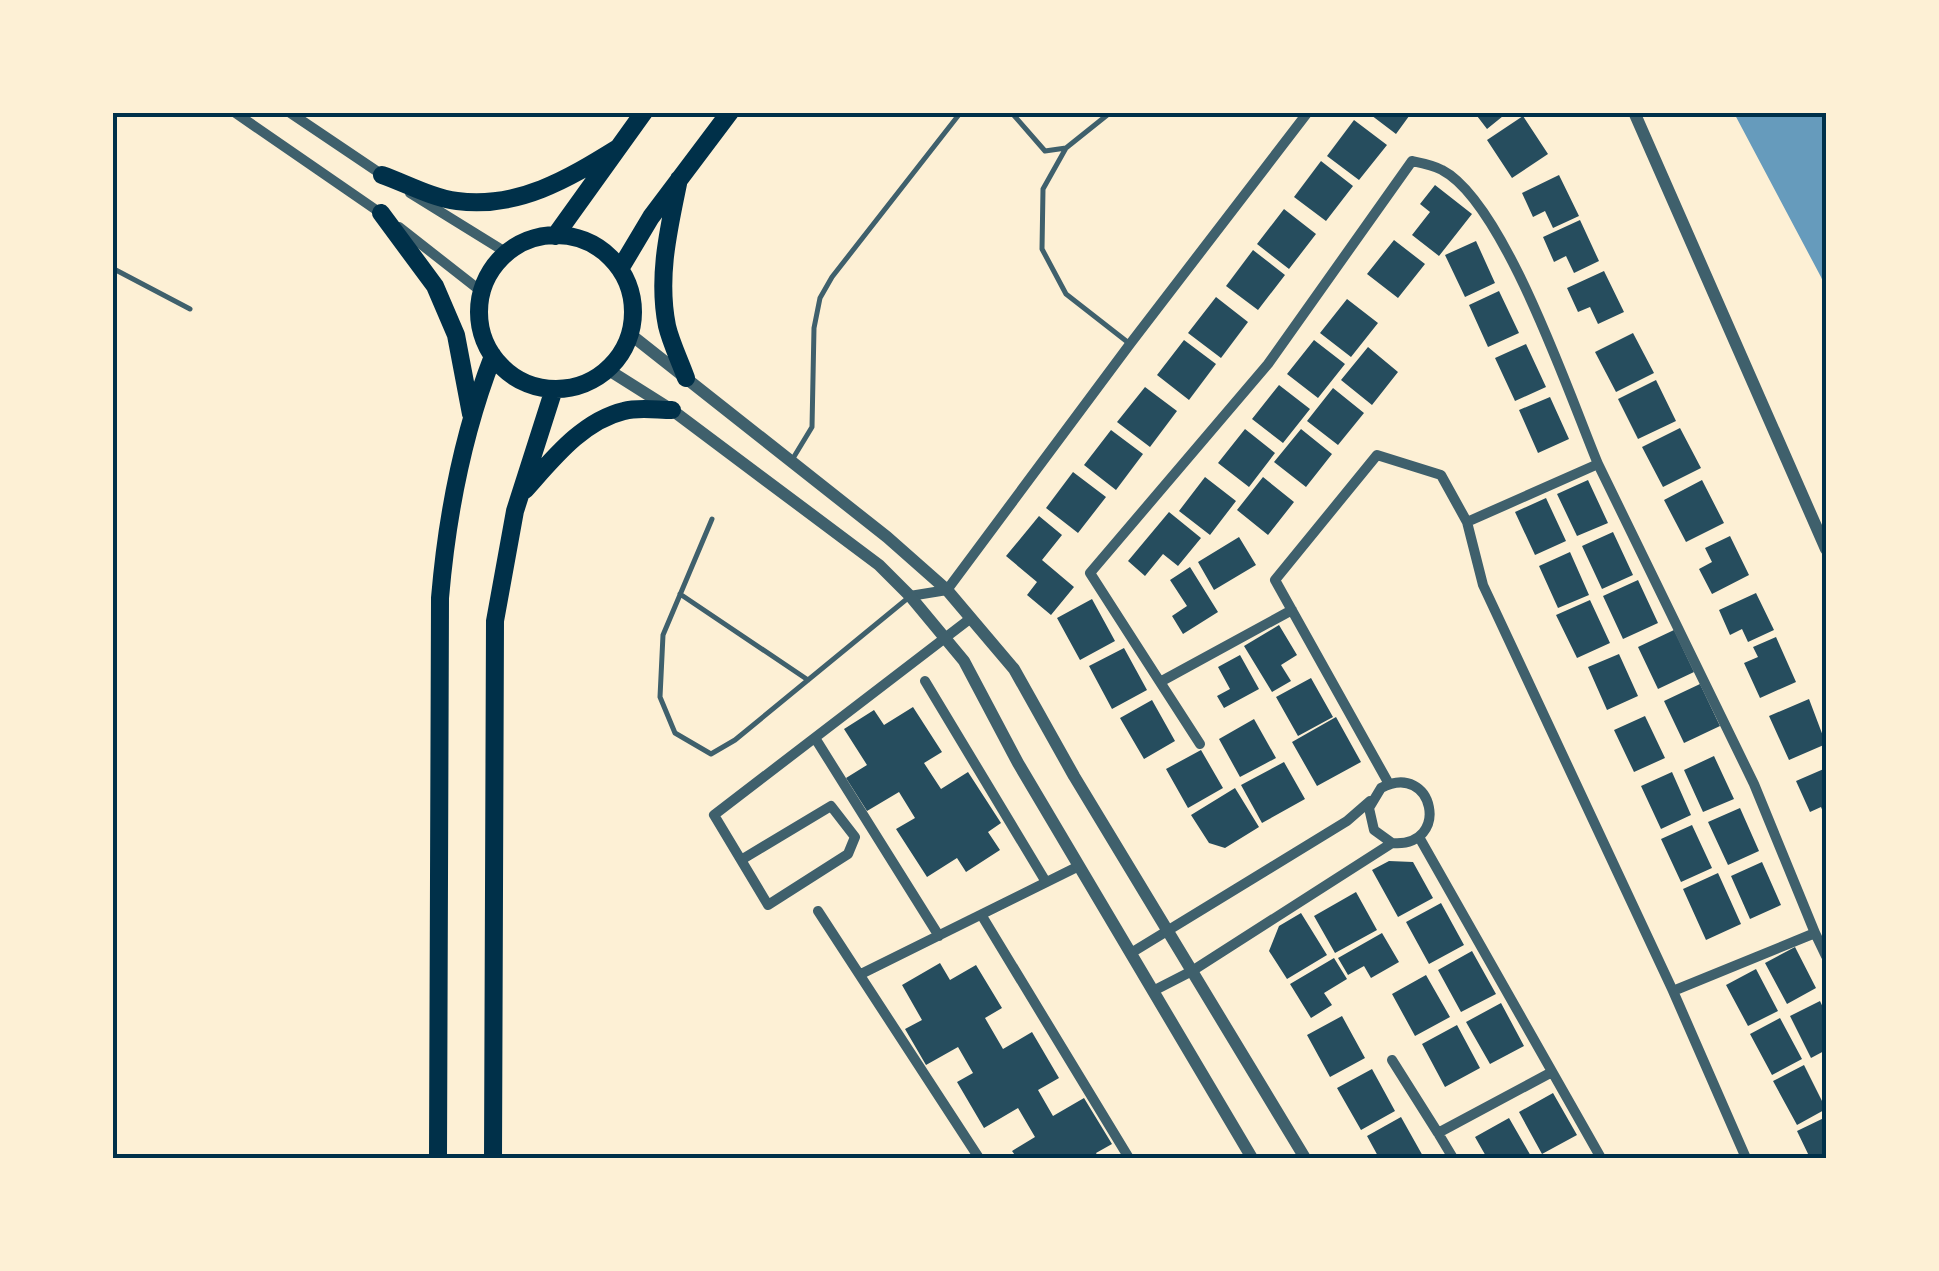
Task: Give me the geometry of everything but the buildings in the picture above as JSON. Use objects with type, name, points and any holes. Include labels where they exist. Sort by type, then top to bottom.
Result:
[{"type":"highway","points":[[554,236],[644,112]]},
{"type":"highway","points":[[620,269],[678,179],[730,112]]},
{"type":"highway","points":[[382,175],[454,201],[503,202],[563,182],[618,148]]},
{"type":"highway","points":[[678,179],[664,250],[664,292],[668,327],[686,378]]},
{"type":"highway","points":[[381,213],[435,286],[456,335],[472,420]]},
{"type":"highway","points":[[554,236],[574,237],[598,247],[620,269],[630,290],[634,316],[617,360],[596,379],[554,389],[530,384],[509,373],[492,356],[482,334],[479,307],[485,281],[500,259],[521,243],[554,236]]},
{"type":"highway","points":[[438,1158],[440,598],[446,524],[492,356]]},
{"type":"highway","points":[[493,1158],[495,621],[515,510],[554,389]]},
{"type":"highway","points":[[521,494],[554,457],[592,424],[626,410],[672,410]]},
{"type":"street","points":[[234,112],[381,213],[482,292]]},
{"type":"street","points":[[290,112],[508,253]]},
{"type":"street","points":[[910,596],[947,590],[1308,112]]},
{"type":"street","points":[[1634,112],[1826,550]]},
{"type":"street","points":[[1200,744],[1090,573],[1268,364],[1412,160],[1444,170],[1472,198],[1516,264],[1598,464],[1754,784],[1826,956]]},
{"type":"street","points":[[630,334],[947,590],[1014,669],[1074,776],[1305,1158]]},
{"type":"street","points":[[607,369],[672,410],[879,565],[964,660],[1018,763],[1252,1158]]},
{"type":"street","points":[[1388,784],[1275,580],[1377,455],[1440,475],[1468,522],[1483,584],[1746,1158]]},
{"type":"street","points":[[1468,522],[1598,464]]},
{"type":"street","points":[[1160,682],[1292,610]]},
{"type":"street","points":[[741,860],[831,806],[855,837],[848,854],[768,905],[741,860],[714,814],[971,618]]},
{"type":"street","points":[[924,681],[1046,882]]},
{"type":"street","points":[[815,738],[939,936]]},
{"type":"street","points":[[1131,953],[1347,821],[1388,784],[1406,782],[1426,798],[1429,822],[1419,837],[1411,842],[1392,843],[1192,971],[1154,991]]},
{"type":"street","points":[[1371,800],[1369,815],[1374,830],[1392,843]]},
{"type":"street","points":[[1419,837],[1601,1158]]},
{"type":"street","points":[[862,974],[1079,866]]},
{"type":"street","points":[[818,910],[979,1158]]},
{"type":"street","points":[[982,916],[1129,1158]]},
{"type":"street","points":[[1672,990],[1816,934]]},
{"type":"street","points":[[1392,1060],[1452,1158]]},
{"type":"street","points":[[1438,1133],[1552,1072]]},
{"type":"lane","points":[[791,461],[812,427],[812,345],[820,298],[832,277],[962,112]]},
{"type":"lane","points":[[1010,112],[1045,151],[1066,148]]},
{"type":"lane","points":[[1111,112],[1066,148],[1042,189],[1042,250],[1066,294],[1130,344]]},
{"type":"lane","points":[[112,268],[190,309]]},
{"type":"lane","points":[[712,519],[663,635],[660,697],[675,733],[711,754],[736,740],[910,596]]},
{"type":"lane","points":[[680,594],[808,680]]},
{"type":"water","points":[[1734,113],[1826,113],[1826,289],[1821,277]]}]
